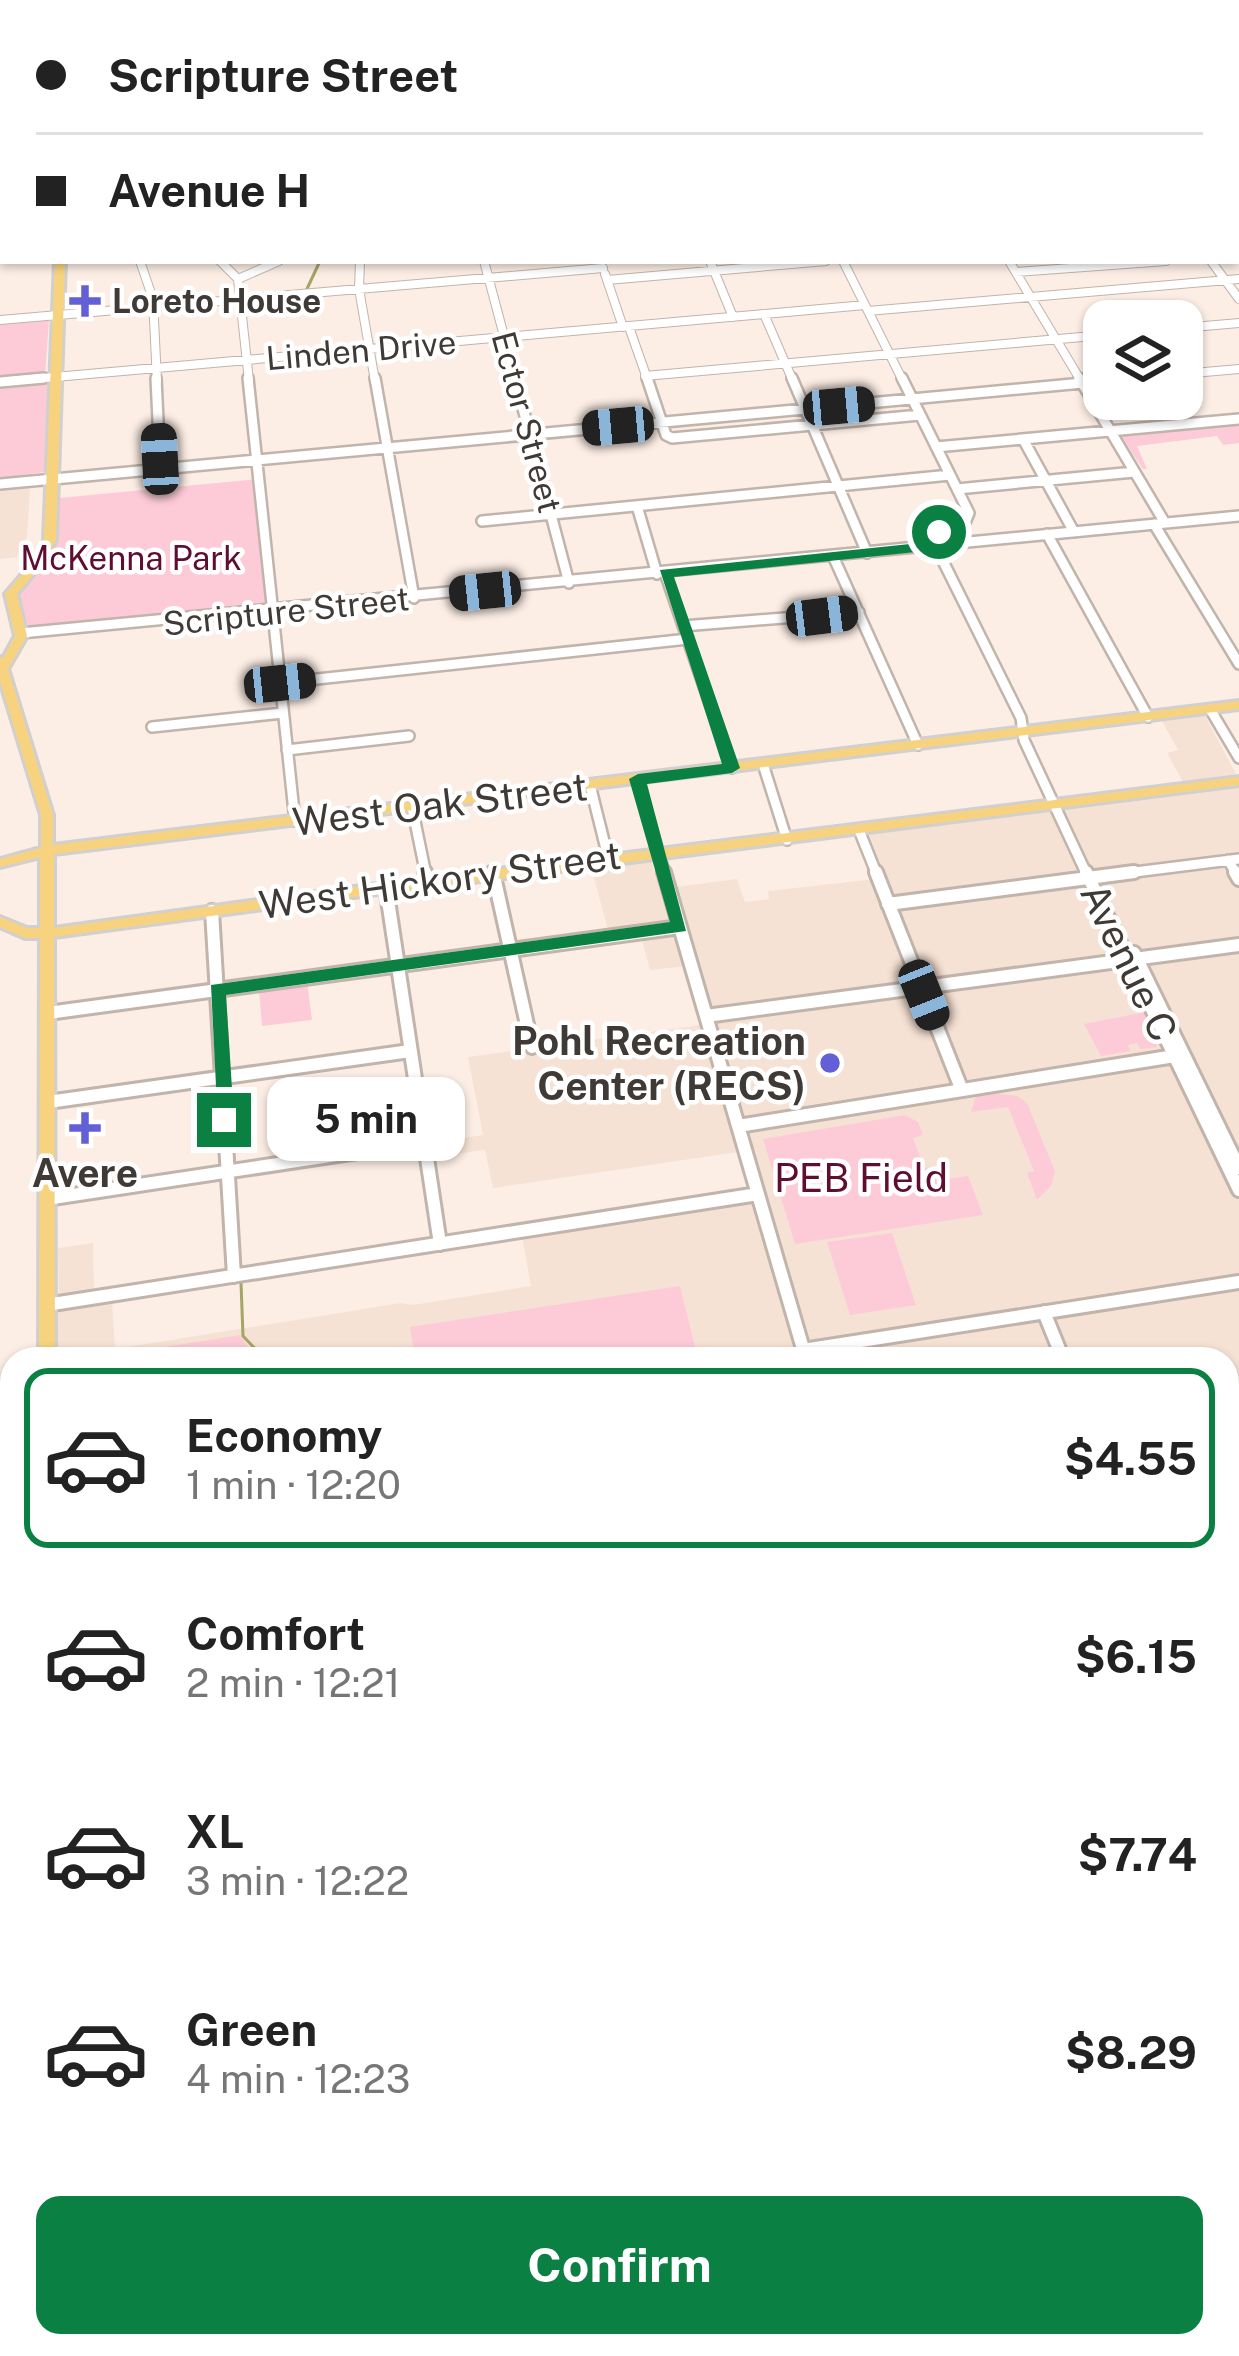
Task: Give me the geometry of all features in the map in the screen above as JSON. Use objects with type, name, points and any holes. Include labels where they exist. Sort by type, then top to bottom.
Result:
[{"type":"main road","points":[[47,1347],[49,850],[46,808],[2,664],[14,639],[11,594],[48,549],[60,264]]},
{"type":"main road","points":[[14,639],[1,625],[4,588],[38,552],[52,500]]},
{"type":"main road","name":"West Oak Street","points":[[0,863],[49,850],[1239,705]]},
{"type":"main road","name":"West Hickory Street","points":[[4,924],[25,932],[1239,781]]},
{"type":"street","points":[[141,264],[153,307],[161,484]]},
{"type":"street","points":[[223,264],[238,279],[295,821]]},
{"type":"street","points":[[238,279],[272,264]]},
{"type":"street","points":[[360,264],[359,289],[414,598]]},
{"type":"street","name":"Ector Street","points":[[485,264],[569,583]]},
{"type":"street","points":[[607,280],[758,264]]},
{"type":"street","points":[[845,264],[969,513],[967,523],[936,534],[935,545]]},
{"type":"street","points":[[1012,264],[1135,472],[1239,664]]},
{"type":"street","points":[[1016,272],[1125,264]]},
{"type":"street","points":[[1213,264],[1239,299]]},
{"type":"street","points":[[0,320],[602,265],[672,438],[920,415]]},
{"type":"street","points":[[712,266],[733,317]]},
{"type":"street","name":"Linden Drive","points":[[0,382],[764,314],[1239,279]]},
{"type":"street","points":[[764,314],[867,553]]},
{"type":"street","points":[[1203,326],[1239,323]]},
{"type":"street","points":[[646,376],[1083,337]]},
{"type":"street","points":[[1203,372],[1239,369]]},
{"type":"street","points":[[0,484],[1082,383]]},
{"type":"street","points":[[936,447],[1239,418]]},
{"type":"street","points":[[1023,439],[1074,532]]},
{"type":"street","points":[[957,489],[1135,472]]},
{"type":"street","points":[[482,521],[950,475]]},
{"type":"street","points":[[637,506],[732,768]]},
{"type":"street","name":"Scripture Street","points":[[14,639],[1239,515]]},
{"type":"street","points":[[1046,534],[1148,717]]},
{"type":"street","name":"Avenue C","points":[[935,545],[1021,718],[1056,805],[1239,1168]]},
{"type":"street","points":[[833,556],[918,745]]},
{"type":"street","points":[[683,626],[859,612]]},
{"type":"street","points":[[280,683],[688,639]]},
{"type":"street","points":[[1210,709],[1239,758]]},
{"type":"street","points":[[152,727],[283,713]]},
{"type":"street","points":[[286,750],[409,736]]},
{"type":"street","points":[[763,764],[787,840]]},
{"type":"street","points":[[638,779],[803,1347]]},
{"type":"street","points":[[590,785],[608,857]]},
{"type":"street","points":[[412,807],[427,881]]},
{"type":"street","points":[[859,830],[961,1088]]},
{"type":"street","points":[[888,904],[1234,859],[1239,879]]},
{"type":"street","points":[[494,872],[532,1047]]},
{"type":"street","points":[[386,887],[440,1244]]},
{"type":"street","points":[[212,910],[234,1276]]},
{"type":"street","points":[[48,1013],[680,927]]},
{"type":"street","points":[[706,1016],[1239,945]]},
{"type":"street","points":[[48,1102],[410,1051]]},
{"type":"street","points":[[738,1126],[879,1107],[961,1088],[1179,1055]]},
{"type":"street","name":"Avenue C","points":[[1179,1055],[1239,1190]]},
{"type":"street","points":[[46,1199],[424,1142]]},
{"type":"street","points":[[46,1305],[758,1195]]},
{"type":"street","points":[[850,1347],[1239,1282]]},
{"type":"street","points":[[1045,1312],[1058,1347]]},
{"type":"shaded area","points":[[30,486],[27,537],[17,557],[0,559],[0,488]]},
{"type":"shaded area","points":[[1205,716],[1236,774],[1183,782],[1167,753],[1178,750],[1162,721]]},
{"type":"shaded area","points":[[1239,785],[1239,1347],[127,1347],[531,1286],[522,1236],[765,1198],[752,1150],[493,1188],[485,1150],[433,1157],[430,1143],[483,1135],[468,1057],[715,1023],[698,965],[650,970],[639,929],[609,933],[590,864],[650,856],[660,889],[737,879],[745,902],[769,899],[768,891],[884,878],[867,833]]},
{"type":"shaded area","points":[[93,1243],[94,1292],[59,1296],[58,1248]]},
{"type":"shaded area","points":[[112,1301],[115,1347],[54,1347],[54,1310]]},
{"type":"green space","points":[[49,320],[45,376],[0,379],[0,324]]},
{"type":"green space","points":[[48,380],[44,472],[0,478],[0,384]]},
{"type":"green space","points":[[1239,423],[1239,443],[1223,445],[1217,436],[1137,446],[1147,469],[1119,433]]},
{"type":"green space","name":"McKenna Park","points":[[258,479],[274,612],[49,634],[24,628],[16,595],[53,546],[59,498]]},
{"type":"green space","points":[[307,982],[312,1020],[262,1026],[259,989]]},
{"type":"green space","points":[[1145,1012],[1157,1047],[1141,1049],[1137,1043],[1128,1045],[1130,1051],[1101,1056],[1084,1024]]},
{"type":"green space","points":[[977,1093],[1017,1096],[1027,1103],[1055,1171],[1051,1186],[1037,1200],[1027,1173],[1034,1171],[1008,1107],[971,1112]]},
{"type":"green space","name":"PEB Field","points":[[905,1115],[918,1122],[923,1135],[913,1138],[924,1168],[934,1167],[940,1180],[968,1176],[983,1215],[795,1244],[763,1139]]},
{"type":"green space","points":[[892,1233],[916,1305],[850,1315],[827,1242]]},
{"type":"green space","points":[[680,1286],[695,1347],[413,1347],[410,1327]]},
{"type":"green space","points":[[240,1335],[248,1347],[165,1347]]},
{"type":"waterway","points":[[306,291],[319,264]]},
{"type":"waterway","points":[[241,1283],[243,1336],[254,1347]]},
{"type":"place","name":"Loreto House","points":[[85,301]]},
{"type":"place","name":"Pohl Recreation Center (RECS)","points":[[830,1063]]},
{"type":"place","name":"Avere","points":[[85,1128]]},
{"type":"route","points":[[224,1120],[217,990],[680,927],[638,779],[732,768],[665,574],[935,545],[939,532]]}]
